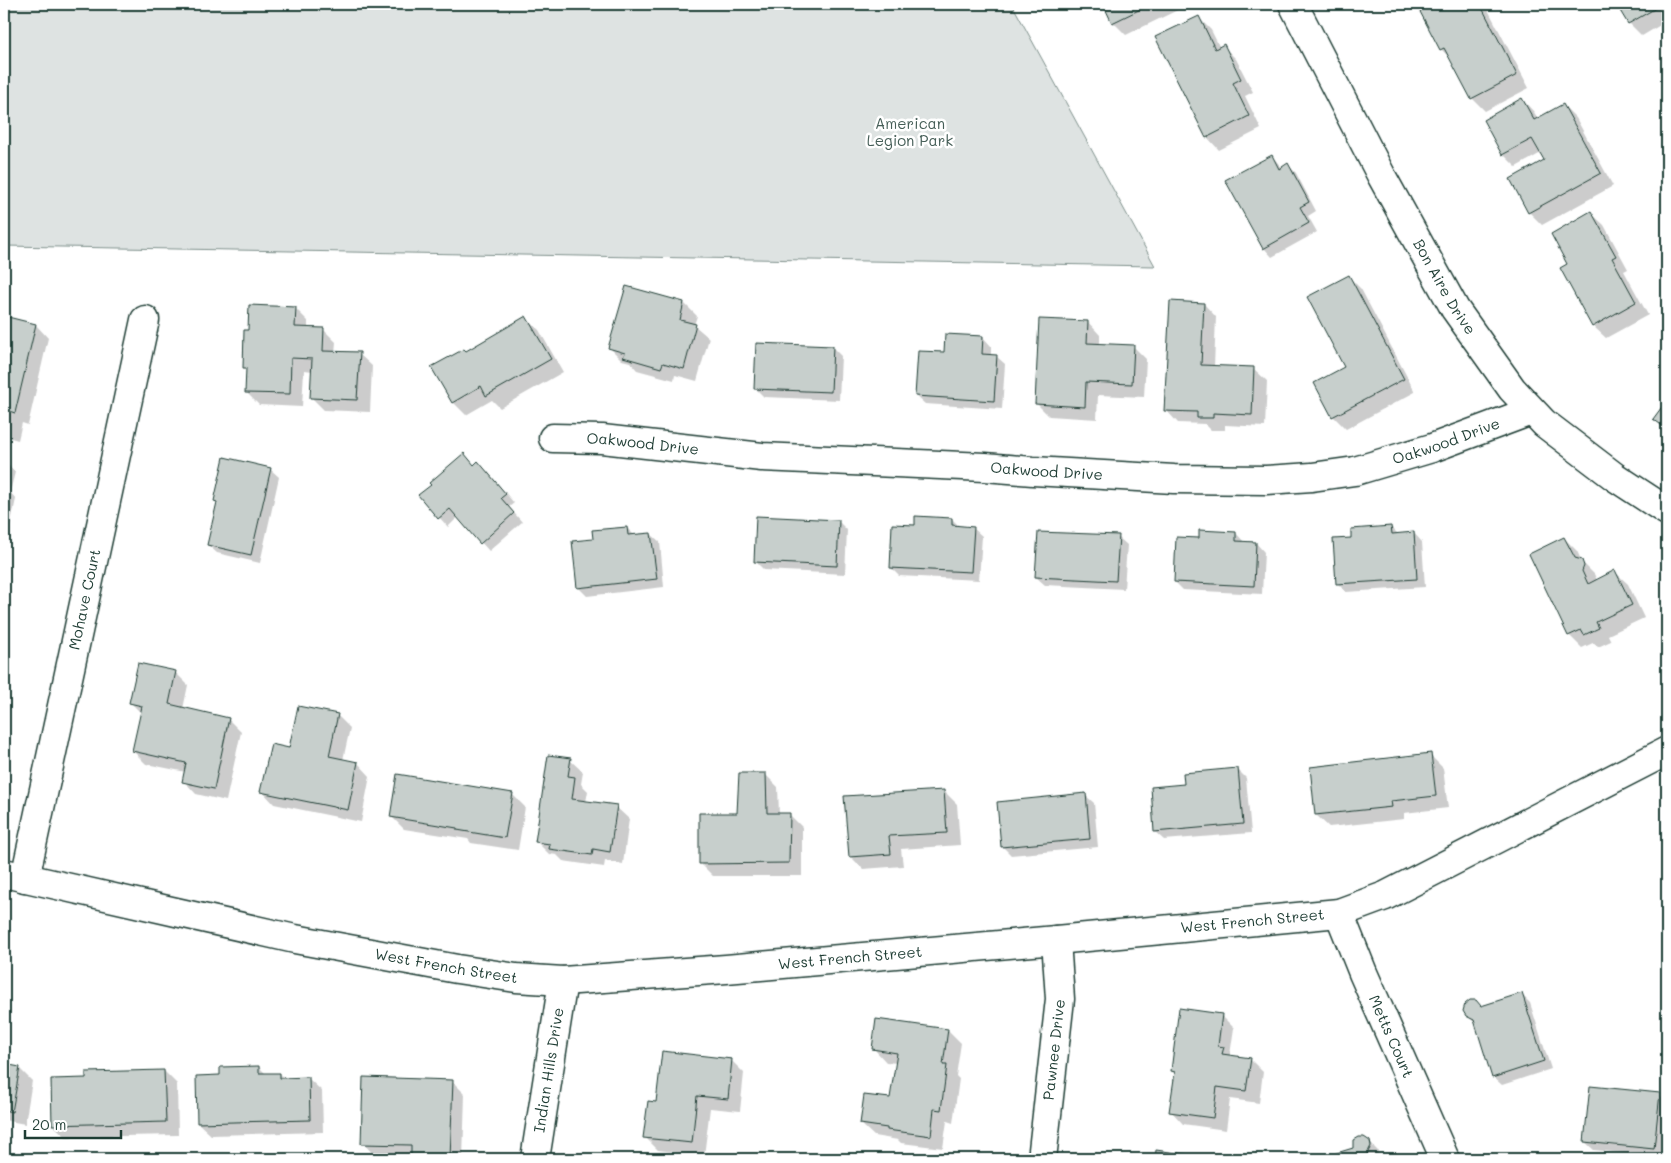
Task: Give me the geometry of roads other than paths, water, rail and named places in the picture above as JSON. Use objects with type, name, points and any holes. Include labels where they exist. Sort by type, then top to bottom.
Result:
[{"type":"street","name":"Bon Aire Drive","points":[[1293,4],[1381,175],[1455,308],[1512,389],[1544,423],[1616,477],[1667,511]]},
{"type":"street","name":"Mohave Court","points":[[14,876],[145,320]]},
{"type":"street","name":"Oakwood Drive","points":[[553,438],[602,439],[762,457],[985,467],[1174,479],[1266,480],[1312,477],[1355,471],[1432,448],[1531,411]]},
{"type":"street","name":"West French Street","points":[[14,876],[296,939],[456,969],[516,978],[563,981],[726,969],[1339,913],[1385,896],[1667,752]]},
{"type":"street","name":"Metts Court","points":[[1339,913],[1363,973],[1445,1159]]},
{"type":"street","name":"Pawnee Drive","points":[[1042,1159],[1060,999],[1056,940]]},
{"type":"street","name":"Indian Hills Drive","points":[[535,1159],[563,981]]},
{"type":"park label","name":"American Legion Park","points":[[910,132]]}]
